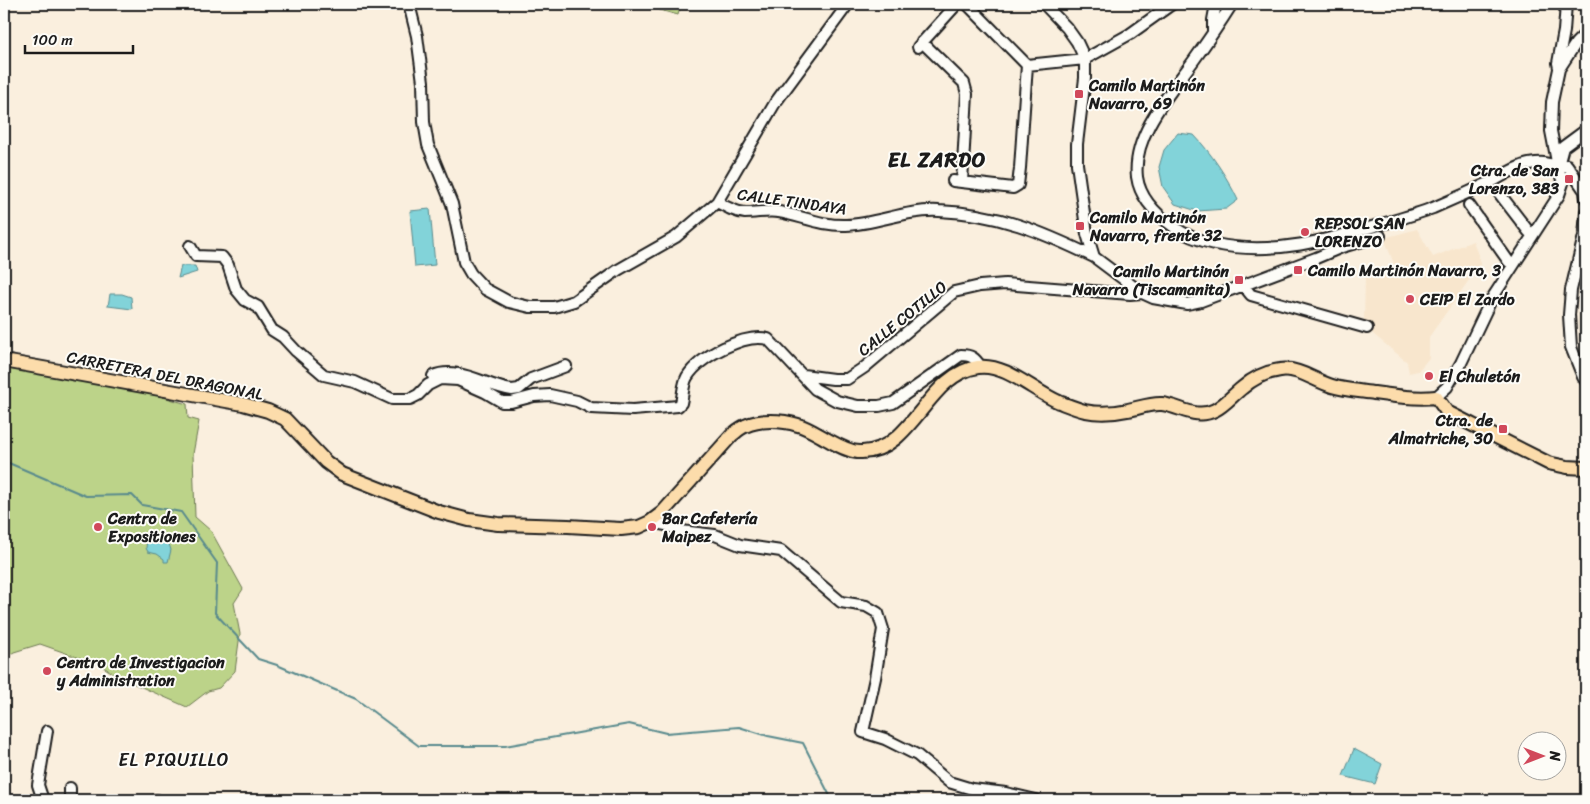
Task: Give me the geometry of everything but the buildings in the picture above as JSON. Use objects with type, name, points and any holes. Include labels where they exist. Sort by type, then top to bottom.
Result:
[{"type":"main road","name":"CARRETERA DEL DRAGONAL","points":[[4,360],[243,404],[268,411],[285,419],[326,462],[342,474],[439,512],[498,524],[621,529],[639,527],[662,513],[732,435],[744,426],[760,422],[778,421],[799,425],[839,446],[860,452],[877,451],[893,442],[943,385],[968,368],[980,366]]},
{"type":"main road","points":[[980,366],[995,368],[1014,376],[1059,402],[1085,411],[1108,413],[1160,404],[1174,406],[1191,413],[1204,414],[1215,410],[1244,386],[1262,375],[1282,369],[1299,372],[1329,386],[1344,389],[1418,399],[1436,397],[1447,412],[1548,463],[1586,468]]},
{"type":"street","points":[[409,4],[417,36],[423,82],[424,122],[428,146],[452,204],[464,262],[471,274],[485,289],[509,302],[530,307],[554,307],[574,300],[618,270],[676,237],[717,202],[775,103],[848,4]]},
{"type":"street","points":[[957,4],[919,45],[964,83],[967,94],[958,182],[1013,188],[1018,185],[1027,65],[967,4]]},
{"type":"street","points":[[1044,4],[1067,28],[1077,42],[1085,59],[1086,78],[1076,144],[1087,234],[1094,257]]},
{"type":"street","points":[[1027,65],[1085,59],[1130,34],[1172,4]]},
{"type":"street","points":[[1212,34],[1212,20],[1216,4]]},
{"type":"street","points":[[1232,4],[1158,110],[1143,138],[1137,160],[1137,177],[1143,196],[1158,216],[1180,232],[1203,241],[1226,246],[1276,248],[1380,236]]},
{"type":"street","points":[[1559,69],[1558,63],[1564,31],[1566,4]]},
{"type":"street","points":[[1436,397],[1447,387],[1461,363],[1491,300],[1560,195],[1563,183],[1551,131],[1552,102],[1559,69],[1576,43],[1586,33]]},
{"type":"street","points":[[1558,167],[1562,147],[1586,130]]},
{"type":"street","points":[[1142,293],[1154,298],[1187,304],[1201,301],[1316,258],[1341,242],[1431,209],[1526,164],[1542,162],[1558,167],[1567,165],[1585,191],[1586,199]]},
{"type":"street","points":[[1499,193],[1528,232]]},
{"type":"street","name":"CALLE TINDAYA","points":[[717,202],[735,211],[745,213],[775,211],[831,224],[861,223],[926,211],[998,218],[1045,233],[1094,257],[1142,293]]},
{"type":"street","points":[[1469,205],[1509,262]]},
{"type":"street","points":[[1586,212],[1584,236],[1571,290],[1569,314],[1571,347],[1586,380]]},
{"type":"street","points":[[190,246],[196,256],[222,257],[228,265],[236,289],[246,300],[258,307],[272,330],[283,337],[324,375],[355,382],[392,399],[410,399],[418,395],[428,385],[440,379],[458,380],[502,402],[550,395],[577,401],[591,408],[633,410],[678,406],[681,403],[686,378],[704,360],[736,342],[758,337],[768,339],[815,389],[837,401],[858,406],[879,406],[893,403],[961,355],[976,358],[980,366]]},
{"type":"street","name":"CALLE COTILLO","points":[[803,375],[847,379],[865,368],[954,292],[980,286],[1005,284],[1121,294],[1142,293]]},
{"type":"street","points":[[1243,285],[1251,295],[1367,328]]},
{"type":"street","points":[[428,385],[431,377],[440,373],[452,372],[512,390],[519,389],[531,379],[566,366]]},
{"type":"street","points":[[650,522],[666,525],[681,531],[715,535],[740,545],[781,552],[840,602],[866,606],[878,613],[883,629],[863,732],[885,739],[917,755],[949,782],[972,789],[1006,793],[1036,800]]},
{"type":"street","points":[[43,800],[38,785],[47,730]]},
{"type":"street","points":[[70,788],[70,800]]},
{"type":"shaded area","name":"CEIP El Zardo","points":[[1417,229],[1433,257],[1473,241],[1481,263],[1429,337],[1429,358],[1418,371],[1409,373],[1407,362],[1373,334],[1364,322],[1365,276],[1394,264],[1384,238]]},
{"type":"green space","points":[[637,4],[681,4],[678,15]]},
{"type":"green space","points":[[4,363],[146,392],[187,404],[188,418],[199,421],[193,454],[195,517],[211,531],[243,589],[234,603],[240,634],[235,671],[219,688],[208,691],[187,707],[121,678],[100,665],[40,644],[14,652],[4,658]]},
{"type":"water","points":[[1178,133],[1194,135],[1201,142],[1219,166],[1238,200],[1226,209],[1197,211],[1175,204],[1163,187],[1159,167],[1164,150]]},
{"type":"water","points":[[430,209],[435,265],[415,267],[410,211]]},
{"type":"water","points":[[181,266],[195,266],[197,272],[178,278]]},
{"type":"water","points":[[110,294],[122,294],[131,297],[132,309],[108,306]]},
{"type":"water","points":[[147,540],[161,541],[169,544],[171,550],[168,562],[164,562],[164,559],[157,554],[148,552],[146,548]]},
{"type":"water","points":[[1354,749],[1382,764],[1375,784],[1343,776]]},
{"type":"waterway","points":[[4,461],[86,496],[132,495],[142,505],[181,512],[217,563],[215,613],[258,659],[277,665],[356,699],[419,746],[505,746],[629,724],[666,733],[739,727],[768,736],[803,743],[832,800]]},
{"type":"place","name":"Camilo Martinón Navarro, 69","points":[[1079,94]]},
{"type":"place","name":"Ctra. de San Lorenzo, 383","points":[[1569,179]]},
{"type":"place","name":"Camilo Martinón Navarro, frente 32","points":[[1080,226]]},
{"type":"place","name":"REPSOL SAN LORENZO","points":[[1305,232]]},
{"type":"place","name":"Camilo Martinón Navarro, 3","points":[[1298,270]]},
{"type":"place","name":"Camilo Martinón Navarro (Tiscamanita)","points":[[1239,280]]},
{"type":"place","name":"CEIP El Zardo","points":[[1410,299]]},
{"type":"place","name":"El Chuletón","points":[[1429,376]]},
{"type":"place","name":"Ctra. de Almatriche, 30","points":[[1503,429]]},
{"type":"place","name":"Centro de Expositiones","points":[[98,527]]},
{"type":"place","name":"Bar Cafetería Maipez","points":[[652,527]]},
{"type":"place","name":"Centro de Investigacion y Administration","points":[[47,671]]},
{"type":"district","name":"EL ZARDO","points":[[937,160]]},
{"type":"district","name":"EL PIQUILLO","points":[[174,760]]}]
